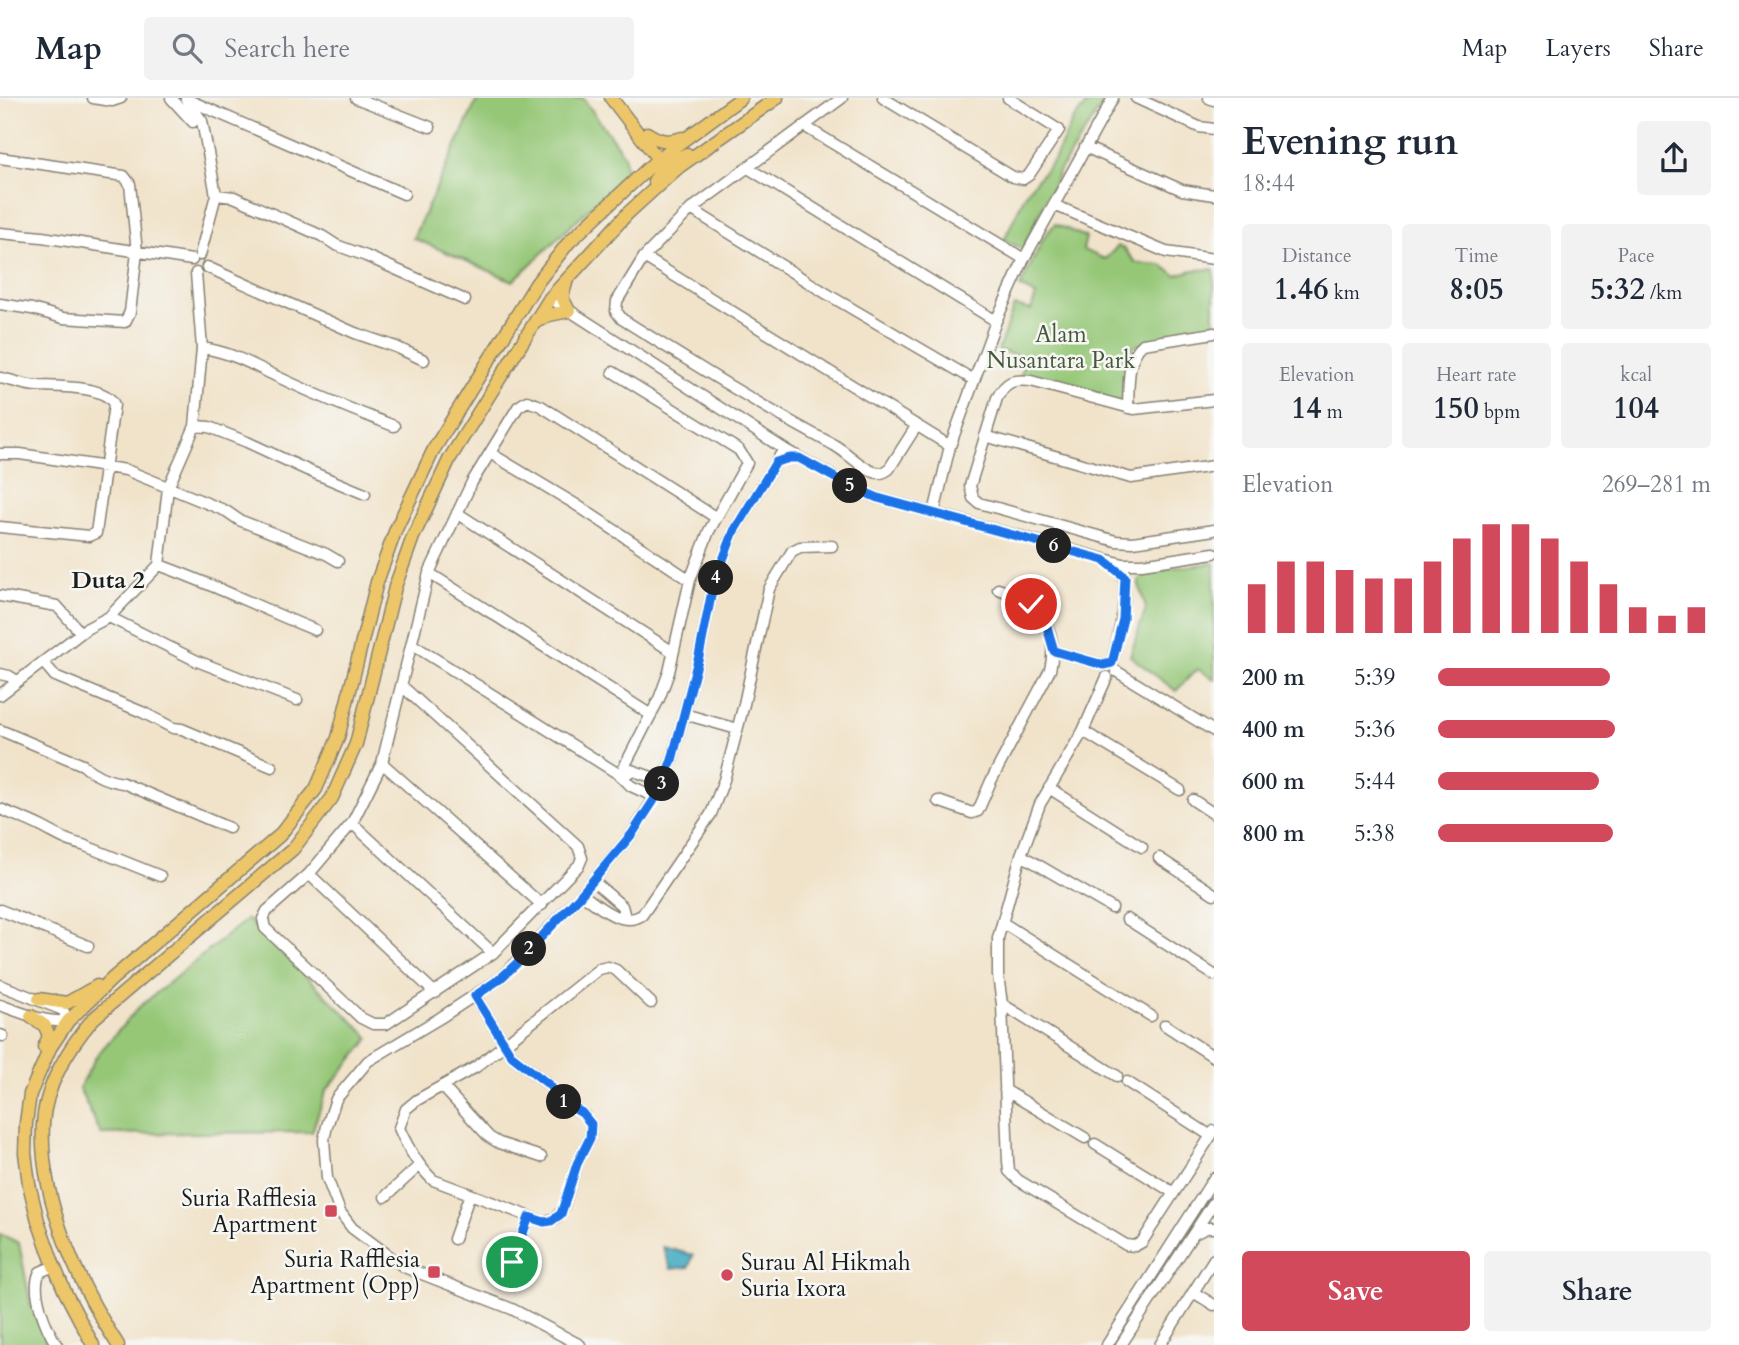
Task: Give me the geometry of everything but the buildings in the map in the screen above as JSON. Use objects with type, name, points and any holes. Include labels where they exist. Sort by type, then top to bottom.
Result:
[{"type":"main road","points":[[611,98],[662,159],[676,161],[714,137],[734,130]]},
{"type":"main road","points":[[622,98],[644,135],[646,150],[633,181]]},
{"type":"main road","points":[[93,1345],[65,1292],[38,1221],[25,1153],[30,1094],[50,1048],[68,1021],[112,979],[279,836],[316,789],[338,738],[377,582],[396,529],[434,449],[527,300],[569,243],[633,181],[741,98]]},
{"type":"main road","points":[[46,1106],[62,1065],[80,1034],[93,1019],[293,849],[332,798],[356,744],[395,587],[413,537],[450,458],[550,298],[613,229],[680,166],[777,98]]},
{"type":"main road","points":[[644,135],[671,142],[688,137]]},
{"type":"main road","points":[[613,229],[631,203],[658,177],[662,159]]},
{"type":"main road","points":[[545,273],[550,298]]},
{"type":"main road","points":[[534,323],[549,315],[569,311],[562,297],[567,279]]},
{"type":"main road","points":[[527,300],[550,298]]},
{"type":"main road","points":[[68,1021],[87,1015],[117,989],[145,974]]},
{"type":"main road","points":[[39,999],[67,1003],[112,979]]},
{"type":"main road","points":[[31,1016],[46,1026],[49,1036],[41,1055],[38,1075]]},
{"type":"main road","points":[[68,1021],[68,1038],[47,1082],[43,1124],[44,1158],[63,1233],[83,1284],[118,1345]]},
{"type":"street","points":[[93,98],[112,101],[121,98]]},
{"type":"street","points":[[171,98],[195,125],[204,129]]},
{"type":"street","points":[[356,98],[430,127]]},
{"type":"street","points":[[842,98],[691,209],[644,257],[617,301],[616,311],[622,319],[875,472],[889,469],[917,425]]},
{"type":"street","points":[[883,98],[1013,177],[1023,179],[1029,175],[1059,130],[1008,98]]},
{"type":"street","points":[[934,513],[950,446],[996,321],[1024,259],[1112,98]]},
{"type":"street","points":[[1136,98],[1199,127],[1214,129]]},
{"type":"street","points":[[1209,98],[1214,100]]},
{"type":"street","points":[[0,695],[80,633],[109,617],[159,565],[168,488],[195,426],[202,348],[202,270],[196,258],[216,195],[202,121],[185,99]]},
{"type":"street","points":[[185,99],[404,194]]},
{"type":"street","points":[[204,129],[218,120],[231,120]]},
{"type":"street","points":[[804,126],[1024,259]]},
{"type":"street","points":[[1085,148],[1182,190],[1214,194]]},
{"type":"street","points":[[0,158],[124,176],[130,184],[138,253],[130,312],[125,322],[63,317],[0,304]]},
{"type":"street","points":[[748,168],[996,321]]},
{"type":"street","points":[[216,195],[234,197],[322,236],[335,245],[465,300]]},
{"type":"street","points":[[1054,205],[1166,252],[1214,259]]},
{"type":"street","points":[[691,209],[832,297],[974,380]]},
{"type":"street","points":[[0,233],[138,253],[196,258]]},
{"type":"street","points":[[644,257],[950,446]]},
{"type":"street","points":[[202,270],[424,360]]},
{"type":"street","points":[[550,298],[784,449],[850,486],[878,498],[1123,564],[1142,564],[1214,553]]},
{"type":"street","points":[[1128,408],[1131,361],[1135,350],[1143,344],[1214,333]]},
{"type":"street","points":[[202,348],[224,351],[336,403],[394,426]]},
{"type":"street","points":[[613,372],[739,450],[747,463],[715,517],[690,580],[669,672],[622,776]]},
{"type":"street","points":[[0,378],[37,386],[100,392],[109,397],[114,405],[98,529],[92,535],[0,527]]},
{"type":"street","points":[[1214,400],[1128,408],[1031,381],[1014,379],[1004,385],[998,398],[970,486],[973,498],[979,503],[1127,542],[1214,530]]},
{"type":"street","points":[[402,686],[578,846],[582,858],[579,865],[542,905],[494,953],[386,1024],[373,1024],[361,1018],[265,928],[263,919],[267,911],[309,874],[352,823],[382,763],[429,573],[457,513],[518,407],[527,401],[533,402],[715,517]]},
{"type":"street","points":[[195,426],[209,427],[247,442],[365,494]]},
{"type":"street","points":[[985,436],[1131,478],[1214,466]]},
{"type":"street","points":[[770,440],[776,462]]},
{"type":"street","points":[[580,1345],[512,1309],[404,1267],[352,1228],[340,1212],[329,1185],[324,1140],[337,1098],[368,1061],[501,978],[582,894],[632,834],[656,797],[672,760],[713,586],[734,531],[784,449]]},
{"type":"street","points":[[490,453],[690,580]]},
{"type":"street","points":[[0,454],[20,454],[126,470],[338,561]]},
{"type":"street","points":[[776,462],[799,458]]},
{"type":"street","points":[[457,513],[673,652]]},
{"type":"street","points":[[582,894],[612,917],[636,919],[642,915],[711,814],[724,780],[769,589],[792,551],[800,547],[832,546]]},
{"type":"street","points":[[1104,560],[1125,577]]},
{"type":"street","points":[[1123,564],[1123,619],[1110,669],[1083,731],[1035,814],[998,938],[998,975],[1002,1004],[1009,1171],[1018,1180],[1131,1246],[1142,1242],[1212,1133],[1127,1082]]},
{"type":"street","points":[[1125,577],[1129,571],[1142,564]]},
{"type":"street","points":[[159,565],[209,583],[247,600],[258,608],[315,630]]},
{"type":"street","points":[[429,573],[651,715]]},
{"type":"street","points":[[938,801],[972,813],[978,811],[1050,670],[1054,651],[1045,620],[1031,604],[1015,594],[998,589]]},
{"type":"street","points":[[0,597],[57,606],[80,633]]},
{"type":"street","points":[[109,617],[197,661],[297,700]]},
{"type":"street","points":[[413,645],[622,776],[626,783],[656,797]]},
{"type":"street","points":[[1054,651],[1110,669],[1214,731]]},
{"type":"street","points":[[43,662],[55,676],[142,712],[151,719],[182,729],[272,767]]},
{"type":"street","points":[[0,674],[17,681]]},
{"type":"street","points":[[684,714],[737,729]]},
{"type":"street","points":[[0,730],[83,765],[92,773],[123,783],[229,828]]},
{"type":"street","points":[[1083,731],[1180,790]]},
{"type":"street","points":[[382,763],[542,905]]},
{"type":"street","points":[[622,776],[631,770],[663,781]]},
{"type":"street","points":[[1049,788],[1142,847]]},
{"type":"street","points":[[1193,800],[1214,814]]},
{"type":"street","points":[[0,809],[72,843],[160,876]]},
{"type":"street","points":[[352,823],[494,953]]},
{"type":"street","points":[[1021,855],[1112,908]]},
{"type":"street","points":[[1159,858],[1214,894]]},
{"type":"street","points":[[309,874],[435,993]]},
{"type":"street","points":[[593,881],[621,906],[625,917]]},
{"type":"street","points":[[0,910],[88,946]]},
{"type":"street","points":[[1127,919],[1214,975]]},
{"type":"street","points":[[1003,923],[1151,1016]]},
{"type":"street","points":[[475,996],[504,1045],[512,1056],[548,1084],[565,1103],[582,1113],[591,1124],[590,1138],[577,1164],[561,1214],[544,1222],[433,1180],[420,1165],[398,1128],[406,1109],[477,1067],[504,1045],[603,967],[616,970],[650,1003]]},
{"type":"street","points":[[0,985],[63,1010],[68,1021],[57,1022],[31,1016],[0,1004]]},
{"type":"street","points":[[1002,1004],[1117,1076]]},
{"type":"street","points":[[1165,1025],[1214,1057]]},
{"type":"street","points":[[442,1086],[489,1137],[541,1157]]},
{"type":"street","points":[[1005,1090],[1174,1193]]},
{"type":"street","points":[[385,1197],[420,1165]]},
{"type":"street","points":[[1107,1345],[1214,1178]]},
{"type":"street","points":[[454,1239],[470,1194]]},
{"type":"street","points":[[1123,1343],[1214,1202]]},
{"type":"street","points":[[1214,1207],[1214,1214]]},
{"type":"street","points":[[512,1262],[529,1217]]},
{"type":"street","points":[[1192,1235],[1206,1228],[1214,1228]]},
{"type":"street","points":[[1160,1345],[1214,1259]]},
{"type":"street","points":[[54,1266],[40,1272],[37,1284],[45,1322],[57,1345]]},
{"type":"street","points":[[1193,1292],[1214,1305]]},
{"type":"green space","points":[[478,98],[583,98],[624,155],[626,173],[513,281],[413,238]]},
{"type":"green space","points":[[1092,98],[1107,98],[1060,170],[1023,249],[1004,240],[1027,191],[1054,160],[1073,120]]},
{"type":"green space","name":"Alam Nusantara Park","points":[[1055,224],[1086,237],[1083,250],[1105,259],[1118,246],[1136,263],[1161,265],[1176,275],[1193,270],[1214,269],[1214,326],[1131,347],[1129,396],[1120,403],[1021,375],[1024,358],[998,350],[1014,306],[1031,310],[1036,295],[1020,287],[1044,237]]},
{"type":"green space","points":[[1214,563],[1214,679],[1197,669],[1176,691],[1130,656],[1146,608],[1138,581],[1146,571]]},
{"type":"green space","points":[[247,919],[370,1038],[326,1091],[312,1132],[101,1134],[79,1088],[97,1055],[138,1008]]},
{"type":"green space","points":[[0,1234],[19,1243],[31,1306],[48,1345],[0,1345]]},
{"type":"water","points":[[663,1247],[693,1255],[689,1267],[671,1269]]},
{"type":"place","name":"Suria Rafflesia Apartment","points":[[331,1211]]},
{"type":"place","name":"Suria Rafflesia Apartment (Opp)","points":[[434,1272]]},
{"type":"place","name":"Surau Al Hikmah Suria Ixora","points":[[727,1275]]},
{"type":"district","name":"Duta 2","points":[[108,580]]},
{"type":"route","points":[[512,1262],[529,1217],[544,1222],[561,1214],[577,1164],[590,1138],[591,1124],[582,1113],[565,1103],[548,1084],[512,1056],[475,996],[516,964],[579,897],[632,834],[656,797],[672,760],[699,656],[713,586],[734,531],[776,462],[799,458],[878,498],[1104,560],[1125,577],[1123,619],[1112,663],[1103,665],[1054,651],[1045,620],[1031,604]]}]
